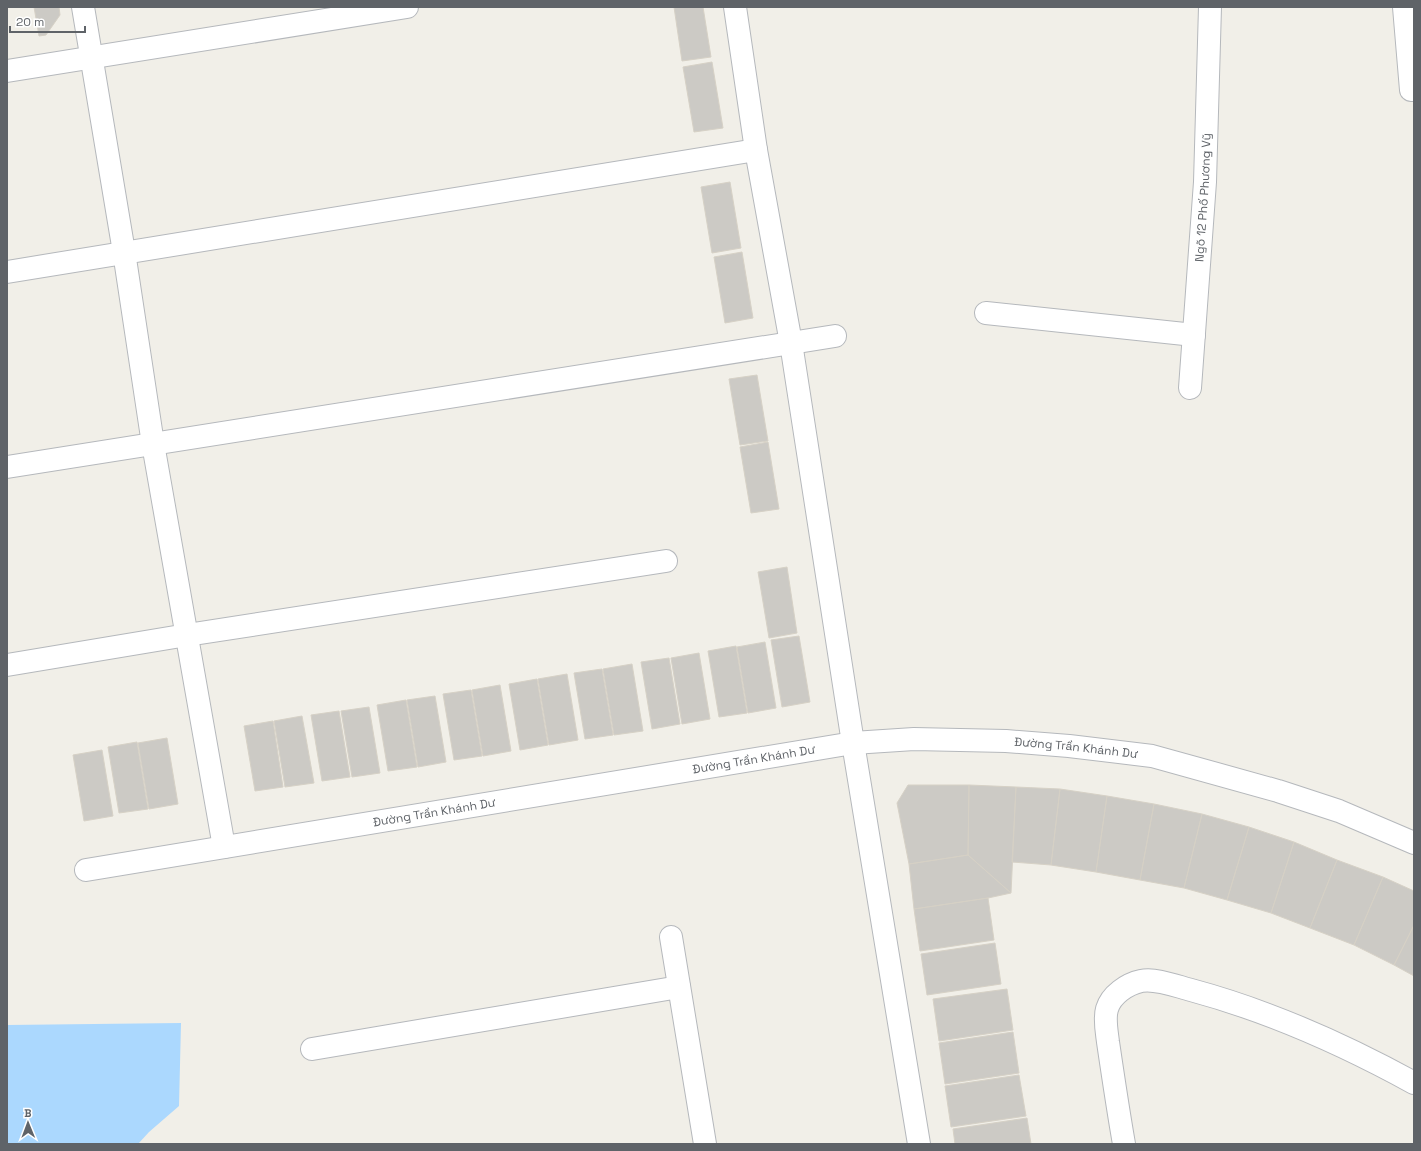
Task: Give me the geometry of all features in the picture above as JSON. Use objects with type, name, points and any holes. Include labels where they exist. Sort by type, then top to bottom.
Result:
[{"type":"street","points":[[83,7],[124,252],[153,444],[224,846]]},
{"type":"street","points":[[7,71],[407,7]]},
{"type":"street","points":[[735,7],[756,150],[791,343],[853,743],[919,1144]]},
{"type":"street","name":"Ngõ 12 Phố Phương Vỹ","points":[[1190,388],[1205,182],[1210,7]]},
{"type":"street","points":[[1404,7],[1411,90],[1414,90]]},
{"type":"street","points":[[7,272],[756,150]]},
{"type":"street","points":[[986,313],[1194,335]]},
{"type":"street","points":[[7,467],[834,336]]},
{"type":"street","points":[[7,665],[187,635],[666,561]]},
{"type":"street","name":"Đường Trần Khánh Dư","points":[[86,870],[853,743],[914,739],[1006,741],[1069,746],[1152,756],[1278,790],[1339,810],[1414,843]]},
{"type":"street","points":[[671,938],[705,1144]]},
{"type":"street","points":[[1124,1144],[1112,1072],[1107,1029],[1107,1009],[1115,996],[1121,990],[1140,981],[1163,983],[1218,997],[1287,1022],[1336,1042],[1414,1083]]},
{"type":"street","points":[[312,1049],[679,987]]},
{"type":"water","points":[[181,1023],[179,1106],[149,1132],[138,1144],[7,1144],[7,1025]]},
{"type":"building","points":[[34,7],[59,7],[60,15],[46,35],[39,36]]},
{"type":"building","points":[[674,7],[703,7],[711,57],[682,61]]},
{"type":"building","points":[[712,62],[723,128],[694,132],[683,67]]},
{"type":"building","points":[[730,182],[741,248],[712,253],[701,187]]},
{"type":"building","points":[[742,252],[753,318],[725,323],[714,257]]},
{"type":"building","points":[[757,375],[768,441],[740,445],[729,379]]},
{"type":"building","points":[[768,442],[779,509],[751,513],[740,447]]},
{"type":"building","points":[[787,567],[797,633],[769,638],[758,572]]},
{"type":"building","points":[[799,636],[810,702],[782,707],[771,640]]},
{"type":"building","points":[[765,642],[776,708],[748,713],[737,647]]},
{"type":"building","points":[[736,646],[747,713],[719,717],[708,651]]},
{"type":"building","points":[[699,653],[710,719],[682,724],[671,658]]},
{"type":"building","points":[[669,658],[680,724],[652,729],[641,662]]},
{"type":"building","points":[[632,664],[643,731],[614,735],[603,669]]},
{"type":"building","points":[[602,669],[613,735],[585,739],[574,673]]},
{"type":"building","points":[[567,674],[578,740],[549,745],[538,679]]},
{"type":"building","points":[[537,679],[548,745],[520,750],[509,684]]},
{"type":"building","points":[[500,685],[511,751],[483,756],[472,690]]},
{"type":"building","points":[[471,690],[482,756],[454,760],[443,694]]},
{"type":"building","points":[[435,696],[446,762],[418,767],[407,700]]},
{"type":"building","points":[[406,700],[417,767],[388,771],[377,705]]},
{"type":"building","points":[[369,707],[380,773],[352,777],[341,711]]},
{"type":"building","points":[[339,711],[350,777],[322,781],[311,715]]},
{"type":"building","points":[[302,716],[314,783],[285,787],[274,721]]},
{"type":"building","points":[[273,721],[283,787],[255,791],[244,726]]},
{"type":"building","points":[[167,738],[178,804],[149,809],[138,743]]},
{"type":"building","points":[[137,742],[148,809],[119,813],[108,747]]},
{"type":"building","points":[[102,750],[113,816],[84,821],[73,755]]},
{"type":"building","points":[[908,785],[969,785],[968,855],[909,864],[897,803]]},
{"type":"building","points":[[969,785],[1016,787],[1011,893],[968,855]]},
{"type":"building","points":[[1016,787],[1060,789],[1051,865],[1012,862]]},
{"type":"building","points":[[1060,789],[1107,796],[1096,872],[1051,865]]},
{"type":"building","points":[[1107,796],[1154,804],[1140,880],[1096,872]]},
{"type":"building","points":[[1154,804],[1202,814],[1184,888],[1140,880]]},
{"type":"building","points":[[1202,814],[1249,827],[1227,900],[1184,888]]},
{"type":"building","points":[[1249,827],[1294,842],[1271,913],[1227,900]]},
{"type":"building","points":[[1294,842],[1337,860],[1310,928],[1271,913]]},
{"type":"building","points":[[968,855],[1011,893],[914,909],[909,864]]},
{"type":"building","points":[[1337,860],[1383,877],[1354,945],[1310,928]]},
{"type":"building","points":[[1383,877],[1414,891],[1414,925],[1394,965],[1354,945]]},
{"type":"building","points":[[988,898],[994,940],[920,951],[914,909]]},
{"type":"building","points":[[1414,925],[1414,976],[1394,965]]},
{"type":"building","points":[[995,943],[1001,984],[927,995],[921,954]]},
{"type":"building","points":[[1007,989],[1013,1030],[939,1041],[933,999]]},
{"type":"building","points":[[1013,1032],[1019,1073],[945,1084],[939,1043]]},
{"type":"building","points":[[1019,1075],[1026,1116],[951,1127],[945,1086]]},
{"type":"building","points":[[1027,1118],[1031,1144],[955,1144],[953,1129]]}]
